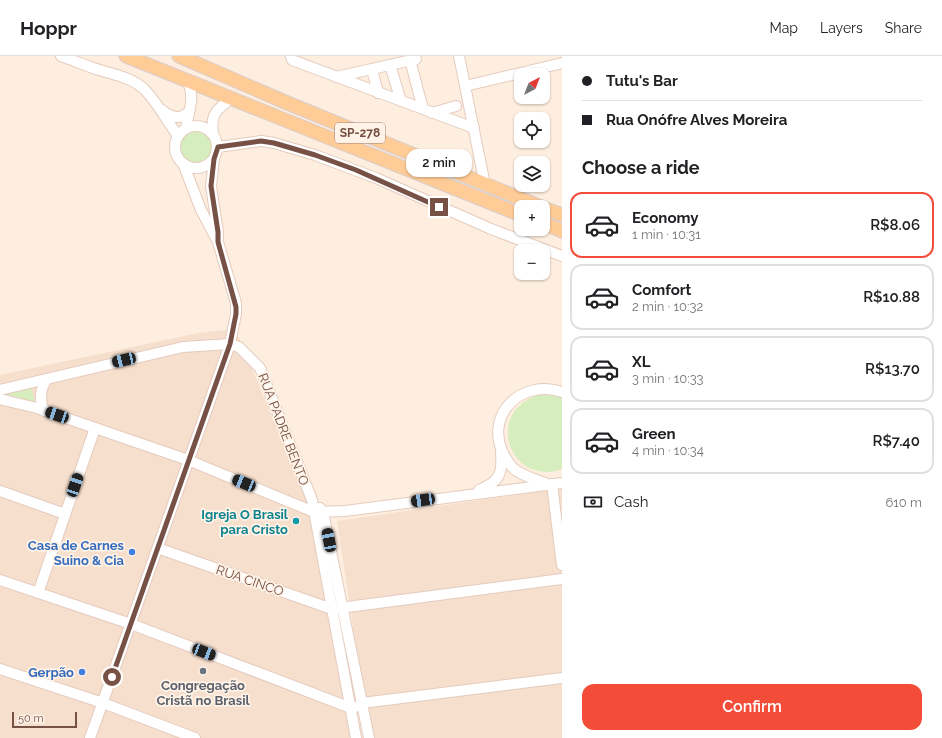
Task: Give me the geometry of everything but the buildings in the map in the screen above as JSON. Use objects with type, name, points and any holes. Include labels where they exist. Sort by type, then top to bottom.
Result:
[{"type":"main road","name":"SP-278","points":[[126,56],[514,212]]},
{"type":"main road","name":"SP-278","points":[[179,56],[524,200]]},
{"type":"main road","name":"SP-278","points":[[550,210],[562,215]]},
{"type":"main road","points":[[550,226],[562,231]]},
{"type":"street","points":[[61,56],[93,68],[131,79],[145,90],[178,136]]},
{"type":"street","points":[[194,56],[205,67]]},
{"type":"street","points":[[291,56],[292,60],[474,128]]},
{"type":"street","points":[[459,56],[485,185]]},
{"type":"street","points":[[336,77],[413,59],[428,111]]},
{"type":"street","points":[[466,86],[562,62]]},
{"type":"street","points":[[390,64],[401,101]]},
{"type":"street","points":[[372,69],[378,93]]},
{"type":"street","points":[[186,128],[192,93],[188,81]]},
{"type":"street","points":[[213,134],[212,125],[215,113],[232,98]]},
{"type":"street","points":[[428,111],[456,106]]},
{"type":"street","points":[[158,108],[178,118],[185,115],[189,111]]},
{"type":"street","points":[[90,738],[230,344],[236,314],[236,307],[218,242],[202,210],[183,163],[176,153],[176,142],[178,136],[186,128],[198,125],[209,129],[217,142],[218,147],[214,159],[211,186],[218,232],[218,242]]},
{"type":"street","points":[[218,147],[261,141],[274,143],[315,155],[376,178],[491,229],[562,256]]},
{"type":"street","points":[[183,163],[196,168],[203,167],[214,159]]},
{"type":"street","points":[[0,390],[183,347],[230,344]]},
{"type":"street","name":"RUA PADRE BENTO","points":[[230,344],[240,348],[260,368],[312,500],[319,512]]},
{"type":"street","points":[[44,411],[41,403],[41,395],[42,388],[46,380]]},
{"type":"street","points":[[470,494],[490,485],[498,478],[501,472],[502,464],[498,432],[501,419],[507,408],[516,398],[527,391],[562,386]]},
{"type":"street","points":[[540,388],[552,388],[562,392]]},
{"type":"street","points":[[0,399],[44,411],[188,460],[319,512],[345,511],[556,483]]},
{"type":"street","points":[[38,593],[95,428]]},
{"type":"street","points":[[500,445],[505,458],[513,468],[524,476],[556,483]]},
{"type":"street","points":[[556,483],[562,565]]},
{"type":"street","points":[[0,491],[65,514]]},
{"type":"street","points":[[319,512],[343,608],[369,738]]},
{"type":"street","points":[[319,512],[332,609],[356,738]]},
{"type":"street","name":"RUA CINCO","points":[[158,547],[332,609],[562,579]]},
{"type":"street","points":[[0,580],[131,624],[350,708],[362,704],[562,678]]},
{"type":"street","points":[[0,669],[103,703],[195,738]]},
{"type":"shaded area","points":[[235,329],[306,496],[353,738],[0,738],[0,375],[198,333]]},
{"type":"shaded area","points":[[562,484],[562,738],[370,738],[337,521],[557,489]]},
{"type":"green space","points":[[196,129],[209,134],[214,147],[209,160],[196,165],[183,160],[178,147],[183,134]]},
{"type":"green space","points":[[31,385],[35,404],[1,395]]},
{"type":"green space","points":[[542,394],[562,397],[562,469],[543,472],[528,467],[517,458],[510,444],[508,429],[512,415],[523,402]]},
{"type":"place","name":"Igreja O Brasil para Cristo","points":[[296,521]]},
{"type":"place","name":"Casa de Carnes Suino & Cia","points":[[132,552]]},
{"type":"place","name":"Congregação Cristã no Brasil","points":[[203,671]]},
{"type":"place","name":"Gerpão","points":[[82,672]]},
{"type":"route","points":[[112,677],[230,344],[236,314],[236,303],[218,242],[218,232],[211,186],[212,170],[218,147],[261,141],[274,143],[315,155],[356,170],[439,207]]}]
